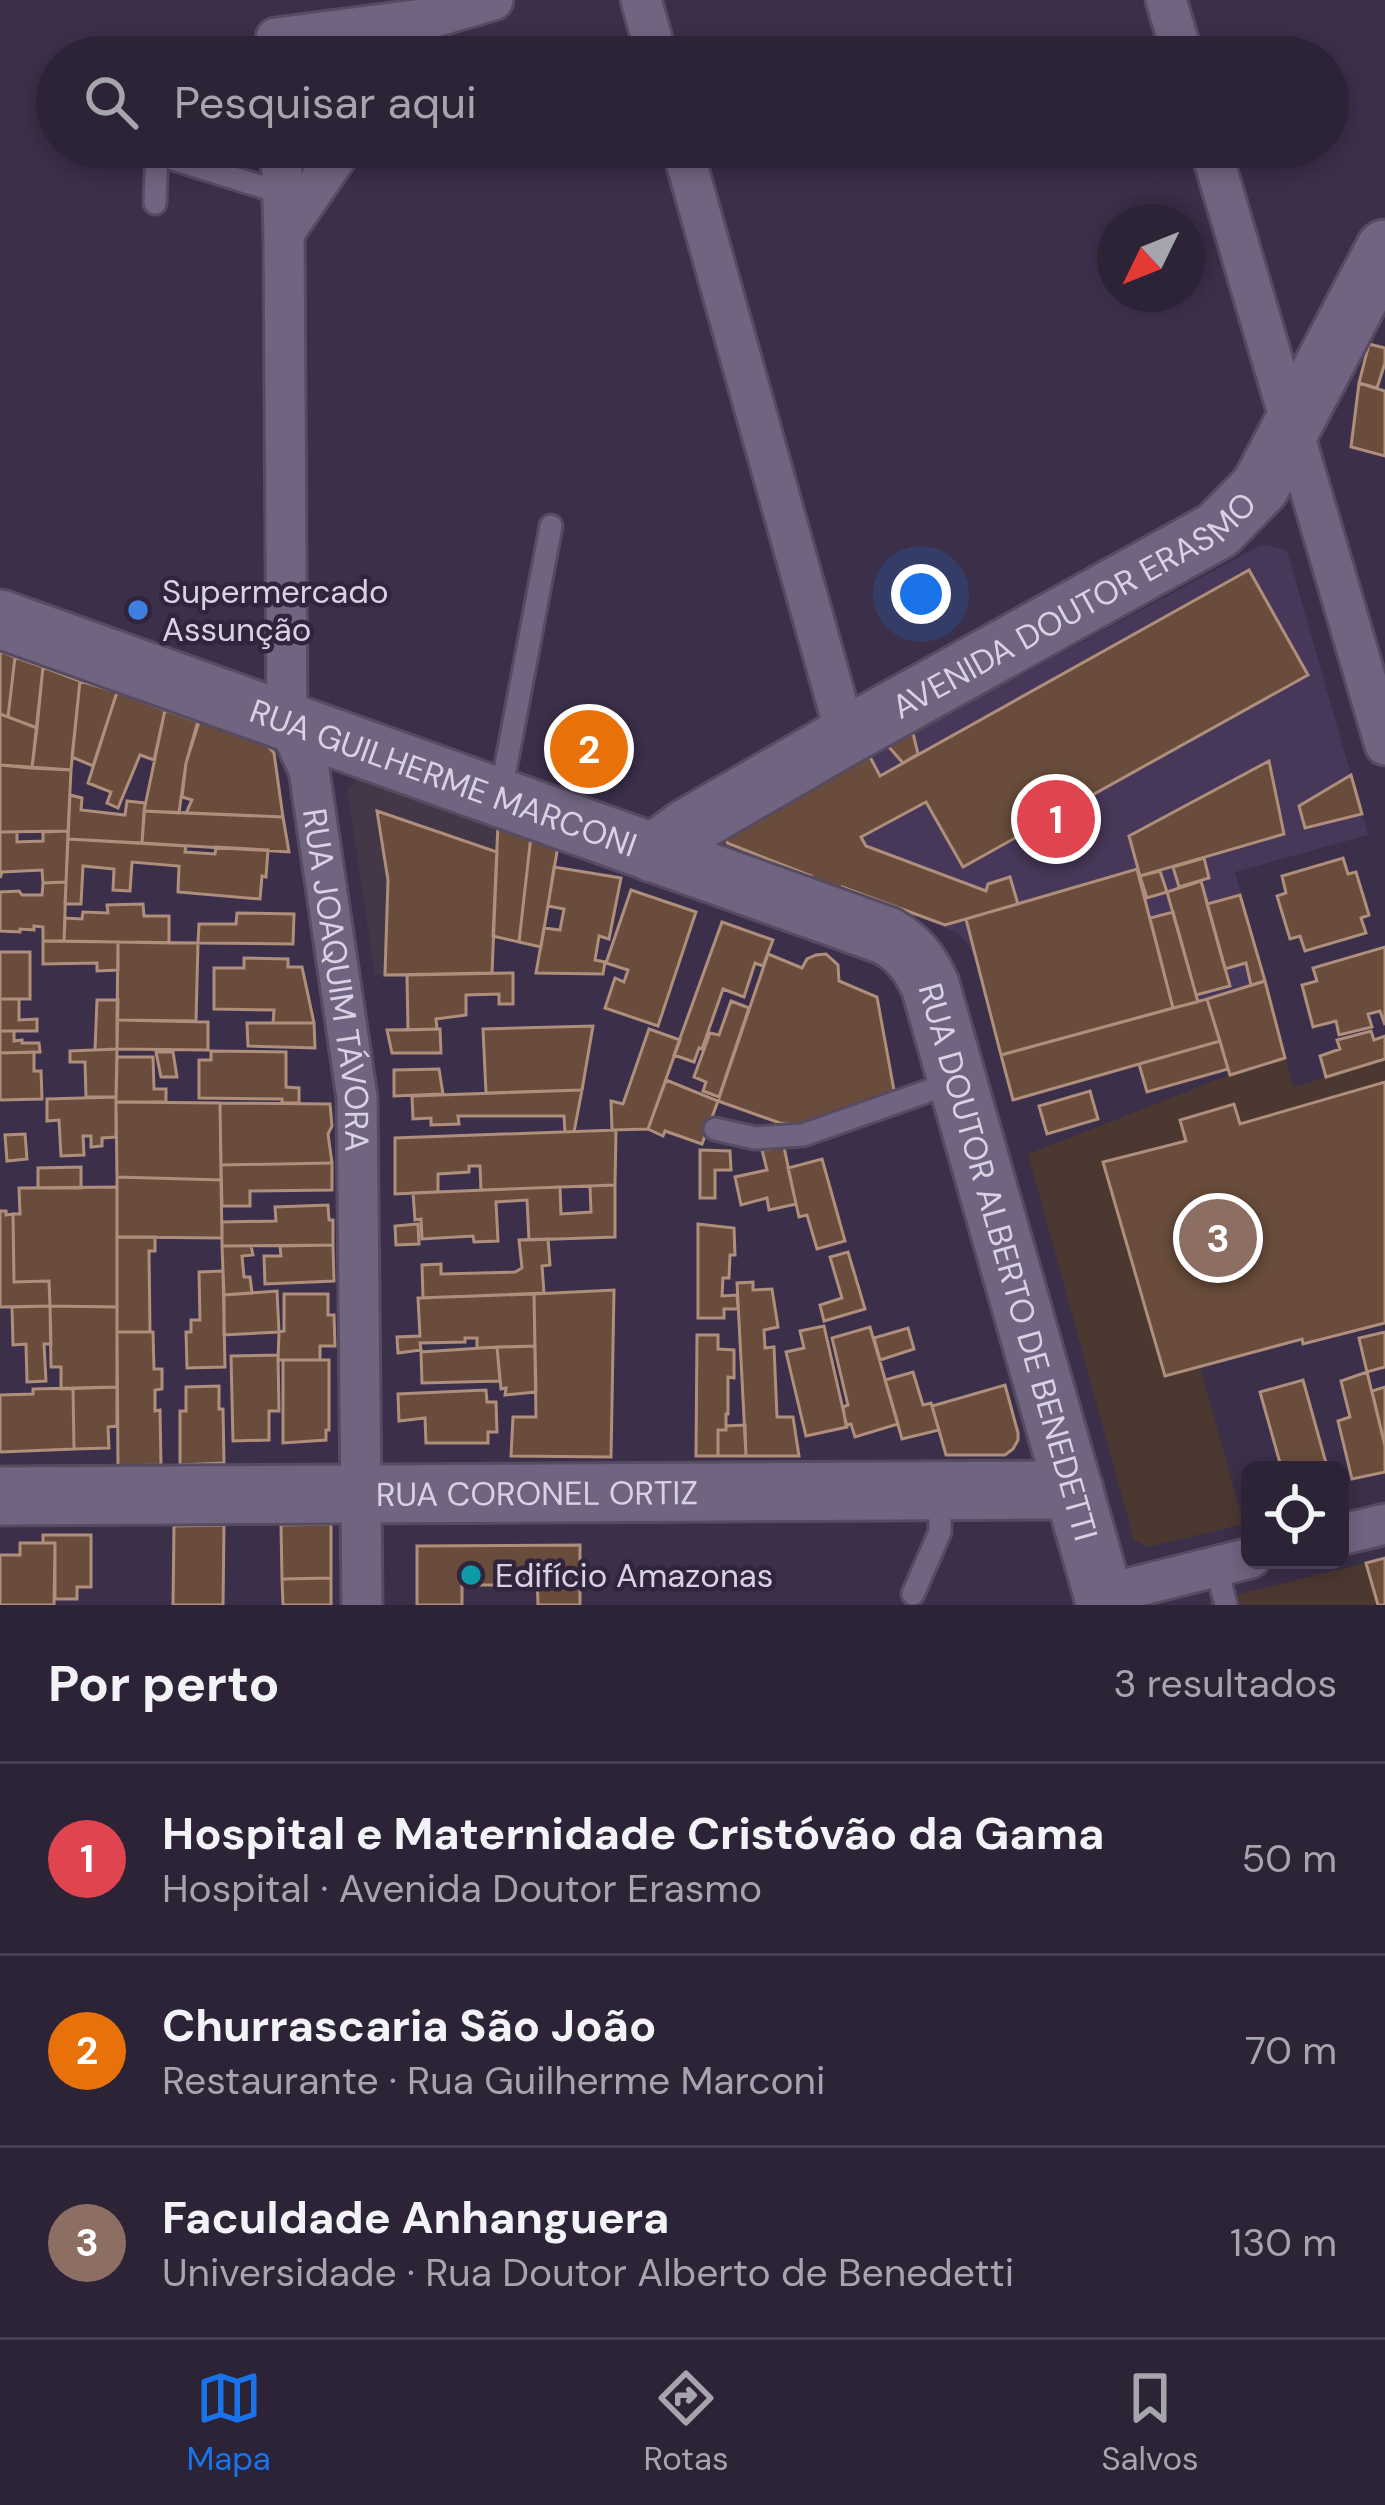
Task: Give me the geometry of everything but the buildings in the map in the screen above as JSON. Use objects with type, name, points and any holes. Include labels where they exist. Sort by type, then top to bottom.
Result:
[{"type":"street","points":[[276,32],[493,0]]},
{"type":"street","points":[[641,0],[651,36]]},
{"type":"street","points":[[1166,0],[1177,36]]},
{"type":"street","points":[[418,36],[437,9]]},
{"type":"street","name":"RUA JOAQUIM TÁVORA","points":[[281,168],[287,722],[309,770],[358,1098],[362,1605]]},
{"type":"street","points":[[284,233],[329,168]]},
{"type":"street","points":[[688,168],[846,736]]},
{"type":"street","points":[[1216,168],[1385,745]]},
{"type":"street","name":"AVENIDA DOUTOR ERASMO","points":[[653,853],[687,828],[846,736],[1218,530],[1260,487],[1385,249]]},
{"type":"street","name":"RUA GUILHERME MARCONI","points":[[0,619],[887,936]]},
{"type":"street","name":"RUA DOUTOR ALBERTO DE BENEDETTI","points":[[887,936],[907,948],[930,985],[1104,1600]]},
{"type":"street","name":"RUA CORONEL ORTIZ","points":[[0,1496],[1074,1490]]},
{"type":"street","points":[[1349,1533],[1385,1523]]},
{"type":"street","points":[[1104,1600],[1233,1562]]},
{"type":"lane","points":[[155,203],[156,168]]},
{"type":"lane","points":[[209,168],[282,193]]},
{"type":"lane","points":[[500,798],[551,526]]},
{"type":"lane","points":[[715,1129],[755,1138],[803,1135],[959,1081]]},
{"type":"lane","points":[[913,1594],[940,1532],[940,1491]]},
{"type":"lane","points":[[1226,1605],[1233,1562]]},
{"type":"shaded area","points":[[1266,545],[1287,550],[1368,835],[1235,872],[1265,981],[1220,1041],[1013,1100],[977,964],[956,932],[727,843],[726,835]]},
{"type":"shaded area","points":[[361,776],[498,824],[492,973],[375,975],[347,789]]},
{"type":"shaded area","points":[[1265,981],[1293,1087],[1385,1059],[1385,1323],[1200,1367],[1241,1525],[1148,1547],[1134,1540],[1028,1154],[1229,1075],[1207,999]]},
{"type":"shaded area","points":[[1385,1558],[1385,1605],[1208,1602],[1349,1569]]},
{"type":"place","name":"Supermercado Assunção","points":[[138,610]]},
{"type":"place","name":"Churrascaria São João","points":[[589,749]]},
{"type":"place","name":"Hospital e Maternidade Cristóvão da Gama","points":[[1056,819]]},
{"type":"place","name":"Faculdade Anhanguera","points":[[1218,1238]]},
{"type":"place","name":"Edifício Amazonas","points":[[471,1575]]}]
